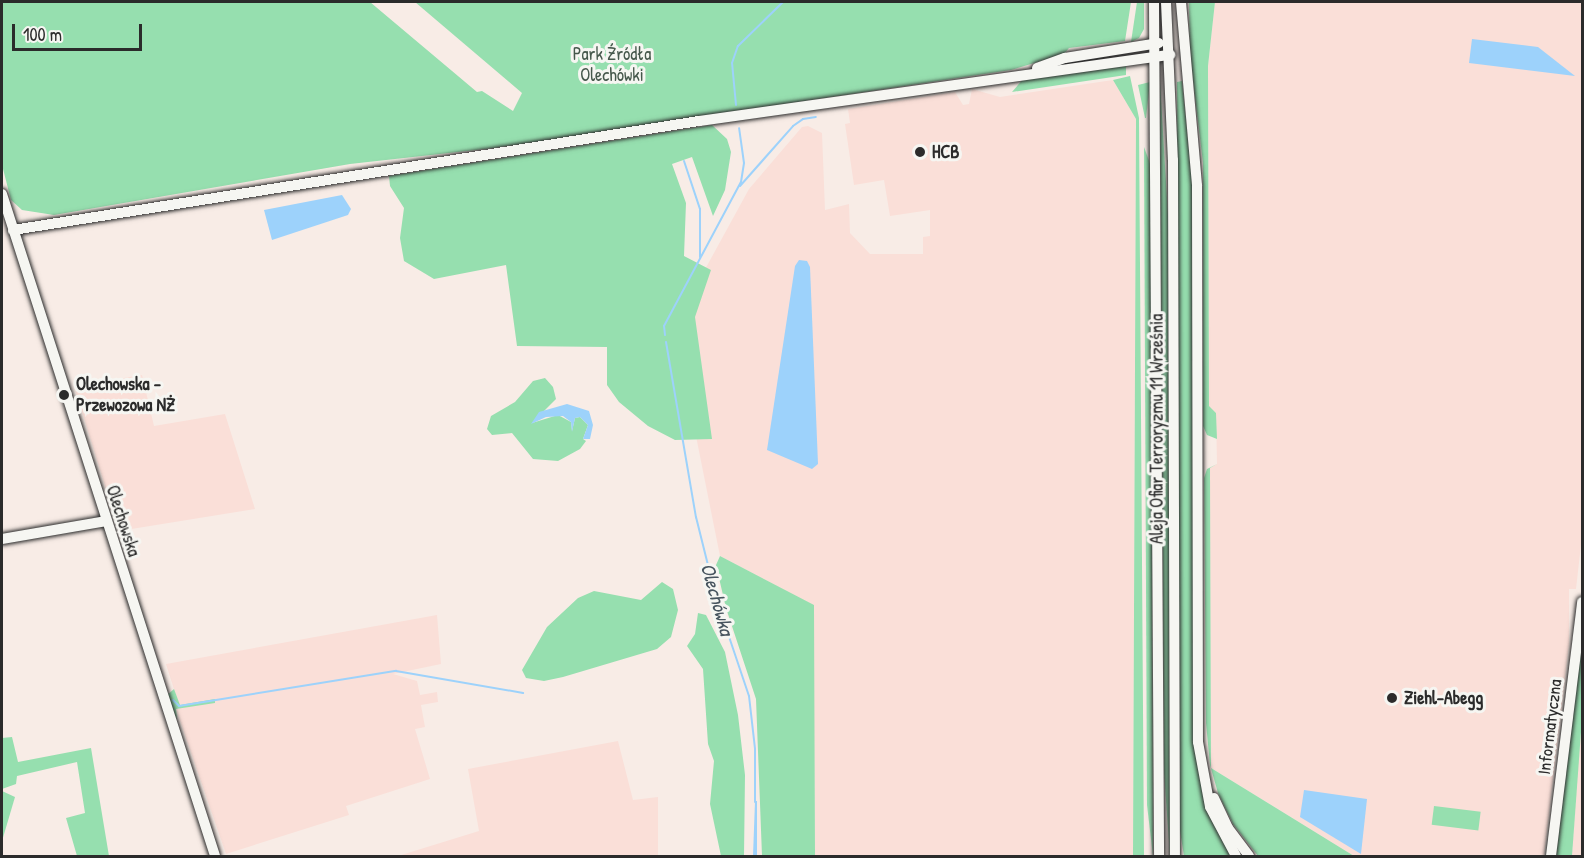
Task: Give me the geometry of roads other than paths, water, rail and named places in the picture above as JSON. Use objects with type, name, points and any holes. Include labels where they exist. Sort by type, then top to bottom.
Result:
[{"type":"street","name":"Aleja Ofiar Terroryzmu 11 Września","points":[[1154,2],[1159,856]]},
{"type":"street","name":"Aleja Ofiar Terroryzmu 11 Września","points":[[1166,2],[1170,55],[1175,856]]},
{"type":"street","points":[[1181,2],[1197,186],[1198,702],[1203,775],[1212,813],[1236,856]]},
{"type":"street","points":[[1022,73],[1065,58],[1168,42]]},
{"type":"street","points":[[13,230],[1022,73],[1170,55]]},
{"type":"street","name":"Olechowska","points":[[2,194],[105,521],[215,856]]},
{"type":"street","points":[[2,539],[105,521]]},
{"type":"street","name":"Informatyczna","points":[[1551,856],[1582,602]]},
{"type":"street","points":[[1203,775],[1228,828],[1249,856]]},
{"type":"water","points":[[1472,39],[1538,47],[1575,76],[1469,63]]},
{"type":"water","points":[[342,195],[351,209],[348,215],[272,240],[264,210]]},
{"type":"water","points":[[799,260],[807,261],[810,267],[818,464],[812,469],[767,450],[795,266]]},
{"type":"water","points":[[567,404],[589,411],[593,425],[590,439],[583,439],[588,425],[580,417],[575,418],[572,432],[571,422],[563,416],[546,417],[531,424],[539,412]]},
{"type":"water","points":[[1304,790],[1367,799],[1361,854],[1300,817]]},
{"type":"water","points":[[755,801],[757,801],[757,856],[753,856]]},
{"type":"waterway","name":"Olechówka","points":[[736,105],[732,63],[738,46],[783,2]]},
{"type":"waterway","points":[[740,186],[793,126],[803,119],[816,117]]},
{"type":"waterway","name":"Olechówka","points":[[665,335],[664,326],[741,182],[744,163],[739,128]]},
{"type":"waterway","points":[[684,161],[700,209],[700,257]]},
{"type":"waterway","name":"Olechówka","points":[[666,342],[696,517],[717,601],[749,696],[755,749],[755,802]]},
{"type":"waterway","points":[[173,700],[179,706],[396,671],[523,693]]},
{"type":"place","name":"HCB","points":[[920,152]]},
{"type":"place","name":"Olechowska - Przewozowa NŻ","points":[[64,395]]},
{"type":"place","name":"Ziehl-Abegg","points":[[1392,698]]},
{"type":"park label","name":"Park Źródła Olechówki","points":[[612,65]]}]
